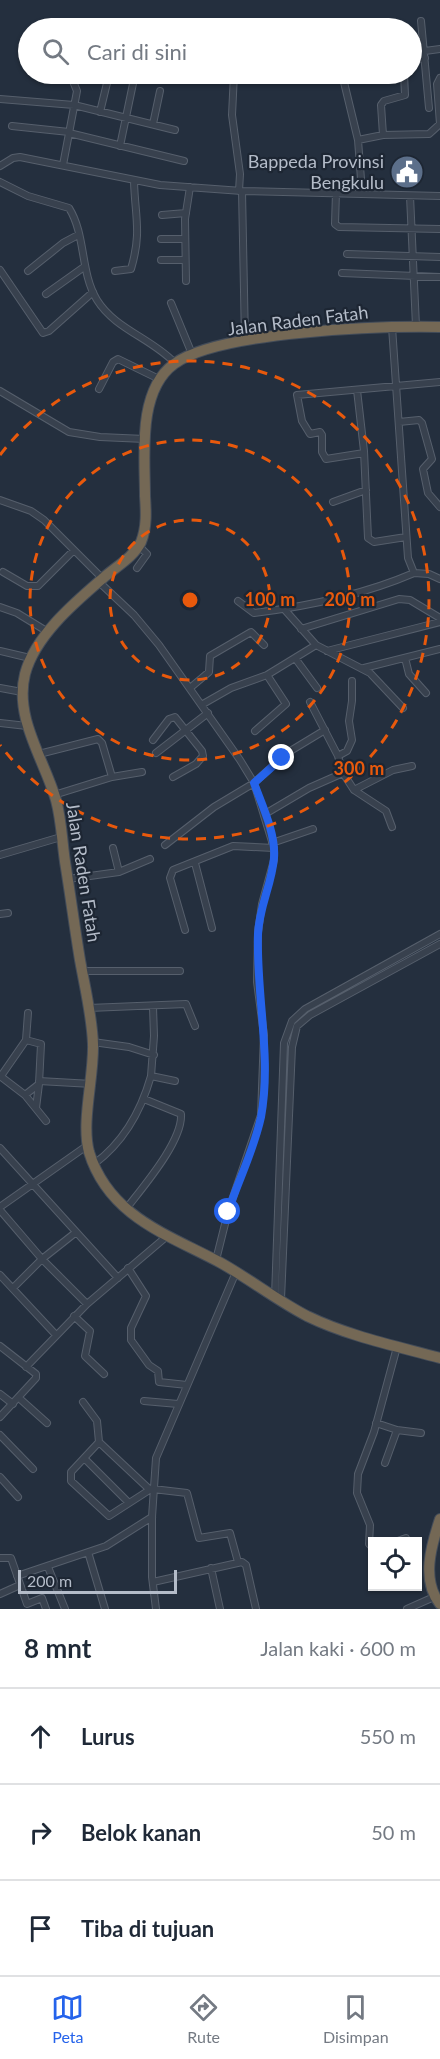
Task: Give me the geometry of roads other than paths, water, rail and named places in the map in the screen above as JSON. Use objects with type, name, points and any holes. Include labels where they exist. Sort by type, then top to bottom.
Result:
[{"type":"highway","name":"Jalan Raden Fatah","points":[[440,327],[392,327],[245,341],[192,354],[175,363],[159,380],[150,406],[145,439],[145,523],[138,546],[100,580],[48,633],[30,658],[22,692],[27,726],[54,795],[89,1008],[93,1042],[88,1145],[94,1164],[126,1209],[149,1228],[216,1260],[304,1314],[326,1324],[440,1358]]},
{"type":"highway","points":[[437,1600],[430,1586],[430,1562],[440,1519]]},
{"type":"street","points":[[422,30],[429,108]]},
{"type":"street","points":[[422,56],[440,49]]},
{"type":"street","points":[[358,140],[383,135],[421,135],[435,129],[440,124],[437,84],[440,78]]},
{"type":"street","points":[[63,165],[77,91],[74,84]]},
{"type":"street","points":[[100,112],[107,84]]},
{"type":"street","points":[[120,146],[133,84]]},
{"type":"street","points":[[234,84],[232,115],[241,191],[245,341]]},
{"type":"street","points":[[344,84],[358,140],[362,192]]},
{"type":"street","points":[[383,135],[381,105],[384,101],[405,94],[404,84]]},
{"type":"street","points":[[153,124],[160,91]]},
{"type":"street","points":[[0,99],[74,105],[175,130]]},
{"type":"street","points":[[12,126],[69,133],[184,161]]},
{"type":"street","points":[[0,166],[13,158],[20,157],[134,181],[190,187],[241,191],[362,192],[440,196]]},
{"type":"street","points":[[115,271],[131,269],[138,246],[134,181]]},
{"type":"street","points":[[0,182],[28,196],[69,208],[93,292],[111,318],[152,342],[175,363]]},
{"type":"street","points":[[186,281],[186,213],[190,187]]},
{"type":"street","points":[[336,192],[336,224],[339,227],[440,228]]},
{"type":"street","points":[[410,196],[416,326]]},
{"type":"street","points":[[162,215],[186,213]]},
{"type":"street","points":[[28,271],[63,243],[78,235]]},
{"type":"street","points":[[161,239],[185,239]]},
{"type":"street","points":[[346,254],[440,257]]},
{"type":"street","points":[[161,260],[185,260]]},
{"type":"street","points":[[46,294],[84,267]]},
{"type":"street","points":[[0,270],[43,333],[93,292]]},
{"type":"street","points":[[342,273],[440,277]]},
{"type":"street","points":[[171,303],[192,354]]},
{"type":"street","points":[[392,327],[406,537],[414,573]]},
{"type":"street","points":[[99,389],[113,362],[118,359],[159,380]]},
{"type":"street","points":[[364,453],[326,459],[322,452],[320,432],[310,434],[306,430],[297,394],[440,382]]},
{"type":"street","points":[[357,390],[364,453],[368,538],[374,542],[406,537]]},
{"type":"street","points":[[0,391],[69,432],[100,437],[145,439]]},
{"type":"street","points":[[399,422],[419,420],[422,423],[432,459],[423,469],[428,493],[440,507]]},
{"type":"street","points":[[333,502],[366,490]]},
{"type":"street","points":[[0,500],[38,515],[134,615],[203,704],[254,783],[265,814],[273,845],[274,861],[262,904],[258,932],[257,982],[264,1035],[261,1115],[228,1212],[216,1260]]},
{"type":"street","points":[[137,568],[147,554],[138,546]]},
{"type":"street","points":[[3,572],[27,586],[38,586],[74,550]]},
{"type":"street","points":[[238,600],[254,613],[285,610],[362,592],[414,573],[429,574],[440,579]]},
{"type":"street","points":[[301,629],[399,599],[410,600],[440,620]]},
{"type":"street","points":[[0,607],[17,613],[48,633]]},
{"type":"street","points":[[285,610],[316,645],[363,669],[379,680],[403,708]]},
{"type":"street","points":[[327,651],[440,620]]},
{"type":"street","points":[[190,688],[209,672],[210,656],[223,647],[251,632],[264,645]]},
{"type":"street","points":[[203,704],[231,688],[267,675],[316,645]]},
{"type":"street","points":[[363,669],[440,649]]},
{"type":"street","points":[[0,651],[30,658]]},
{"type":"street","points":[[295,658],[317,688]]},
{"type":"street","points":[[405,658],[409,674],[426,693]]},
{"type":"street","points":[[255,731],[286,704],[267,675]]},
{"type":"street","points":[[338,756],[347,751],[352,740],[349,721],[352,681]]},
{"type":"street","points":[[0,688],[22,692]]},
{"type":"street","points":[[310,702],[338,756],[343,773],[354,790],[369,802],[384,808],[392,827]]},
{"type":"street","points":[[156,753],[208,713]]},
{"type":"street","points":[[153,740],[172,717],[178,719],[187,729],[202,756],[196,764],[173,777]]},
{"type":"street","points":[[0,723],[27,726]]},
{"type":"street","points":[[165,845],[214,807],[254,783],[287,753],[325,730]]},
{"type":"street","points":[[39,754],[98,739],[102,743],[112,777]]},
{"type":"street","points":[[354,790],[393,770],[412,766]]},
{"type":"street","points":[[54,795],[112,777],[142,772]]},
{"type":"street","points":[[265,814],[309,788],[343,773]]},
{"type":"street","points":[[185,930],[171,873],[173,870],[233,846],[273,845],[313,829]]},
{"type":"street","points":[[0,855],[61,837]]},
{"type":"street","points":[[113,848],[119,872]]},
{"type":"street","points":[[68,879],[119,872],[150,859]]},
{"type":"street","points":[[195,863],[212,928]]},
{"type":"street","points":[[0,914],[8,913]]},
{"type":"street","points":[[280,1265],[284,1043],[289,1027],[305,1008],[440,934]]},
{"type":"street","points":[[278,1298],[292,1047],[297,1026],[333,1000],[440,944]]},
{"type":"street","points":[[82,971],[180,970]]},
{"type":"street","points":[[89,1008],[188,1004],[195,1026]]},
{"type":"street","points":[[94,1164],[122,1137],[144,1099],[154,1055],[153,1007]]},
{"type":"street","points":[[28,1013],[26,1040],[0,1076],[25,1095],[46,1121]]},
{"type":"street","points":[[26,1040],[42,1045],[36,1109]]},
{"type":"street","points":[[93,1042],[129,1047],[154,1055]]},
{"type":"street","points":[[151,1076],[175,1081]]},
{"type":"street","points":[[25,1095],[39,1082],[92,1084]]},
{"type":"street","points":[[126,1209],[162,1159],[181,1121],[180,1114],[144,1099]]},
{"type":"street","points":[[87,1304],[42,1259],[0,1209],[32,1182],[88,1145]]},
{"type":"street","points":[[0,1148],[118,1278]]},
{"type":"street","points":[[13,1288],[42,1259],[75,1233]]},
{"type":"street","points":[[26,1366],[87,1304],[166,1237]]},
{"type":"street","points":[[128,1268],[146,1296],[131,1328],[131,1340],[149,1365],[158,1371],[159,1382],[187,1385]]},
{"type":"street","points":[[156,1609],[153,1582],[152,1488],[158,1449],[236,1272]]},
{"type":"street","points":[[0,1275],[56,1335]]},
{"type":"street","points":[[74,1316],[90,1331],[85,1356],[104,1374]]},
{"type":"street","points":[[0,1346],[36,1374],[36,1378],[0,1417]]},
{"type":"street","points":[[369,1537],[368,1515],[360,1500],[357,1485],[358,1474],[376,1423],[397,1347]]},
{"type":"street","points":[[0,1394],[13,1404]]},
{"type":"street","points":[[19,1398],[47,1423]]},
{"type":"street","points":[[144,1401],[178,1404]]},
{"type":"street","points":[[83,1402],[97,1421],[99,1442],[152,1488],[187,1493],[199,1538],[230,1533],[238,1562]]},
{"type":"street","points":[[376,1423],[397,1430],[421,1433]]},
{"type":"street","points":[[385,1463],[397,1430]]},
{"type":"street","points":[[0,1435],[33,1469]]},
{"type":"street","points":[[99,1442],[70,1475],[71,1480],[107,1516],[152,1488]]},
{"type":"street","points":[[84,1458],[129,1503]]},
{"type":"street","points":[[0,1477],[18,1497]]},
{"type":"street","points":[[17,1576],[114,1543],[152,1517]]},
{"type":"street","points":[[88,1552],[105,1609]]},
{"type":"street","points":[[0,1558],[9,1557],[27,1604],[42,1598],[46,1609]]},
{"type":"street","points":[[153,1582],[238,1562],[246,1565],[256,1609]]},
{"type":"street","points":[[48,1567],[65,1609]]},
{"type":"street","points":[[211,1568],[220,1609]]},
{"type":"street","points":[[0,1594],[20,1585]]},
{"type":"street","points":[[407,1609],[437,1600]]},
{"type":"place","name":"Bappeda Provinsi Bengkulu","points":[[407,172]]}]
